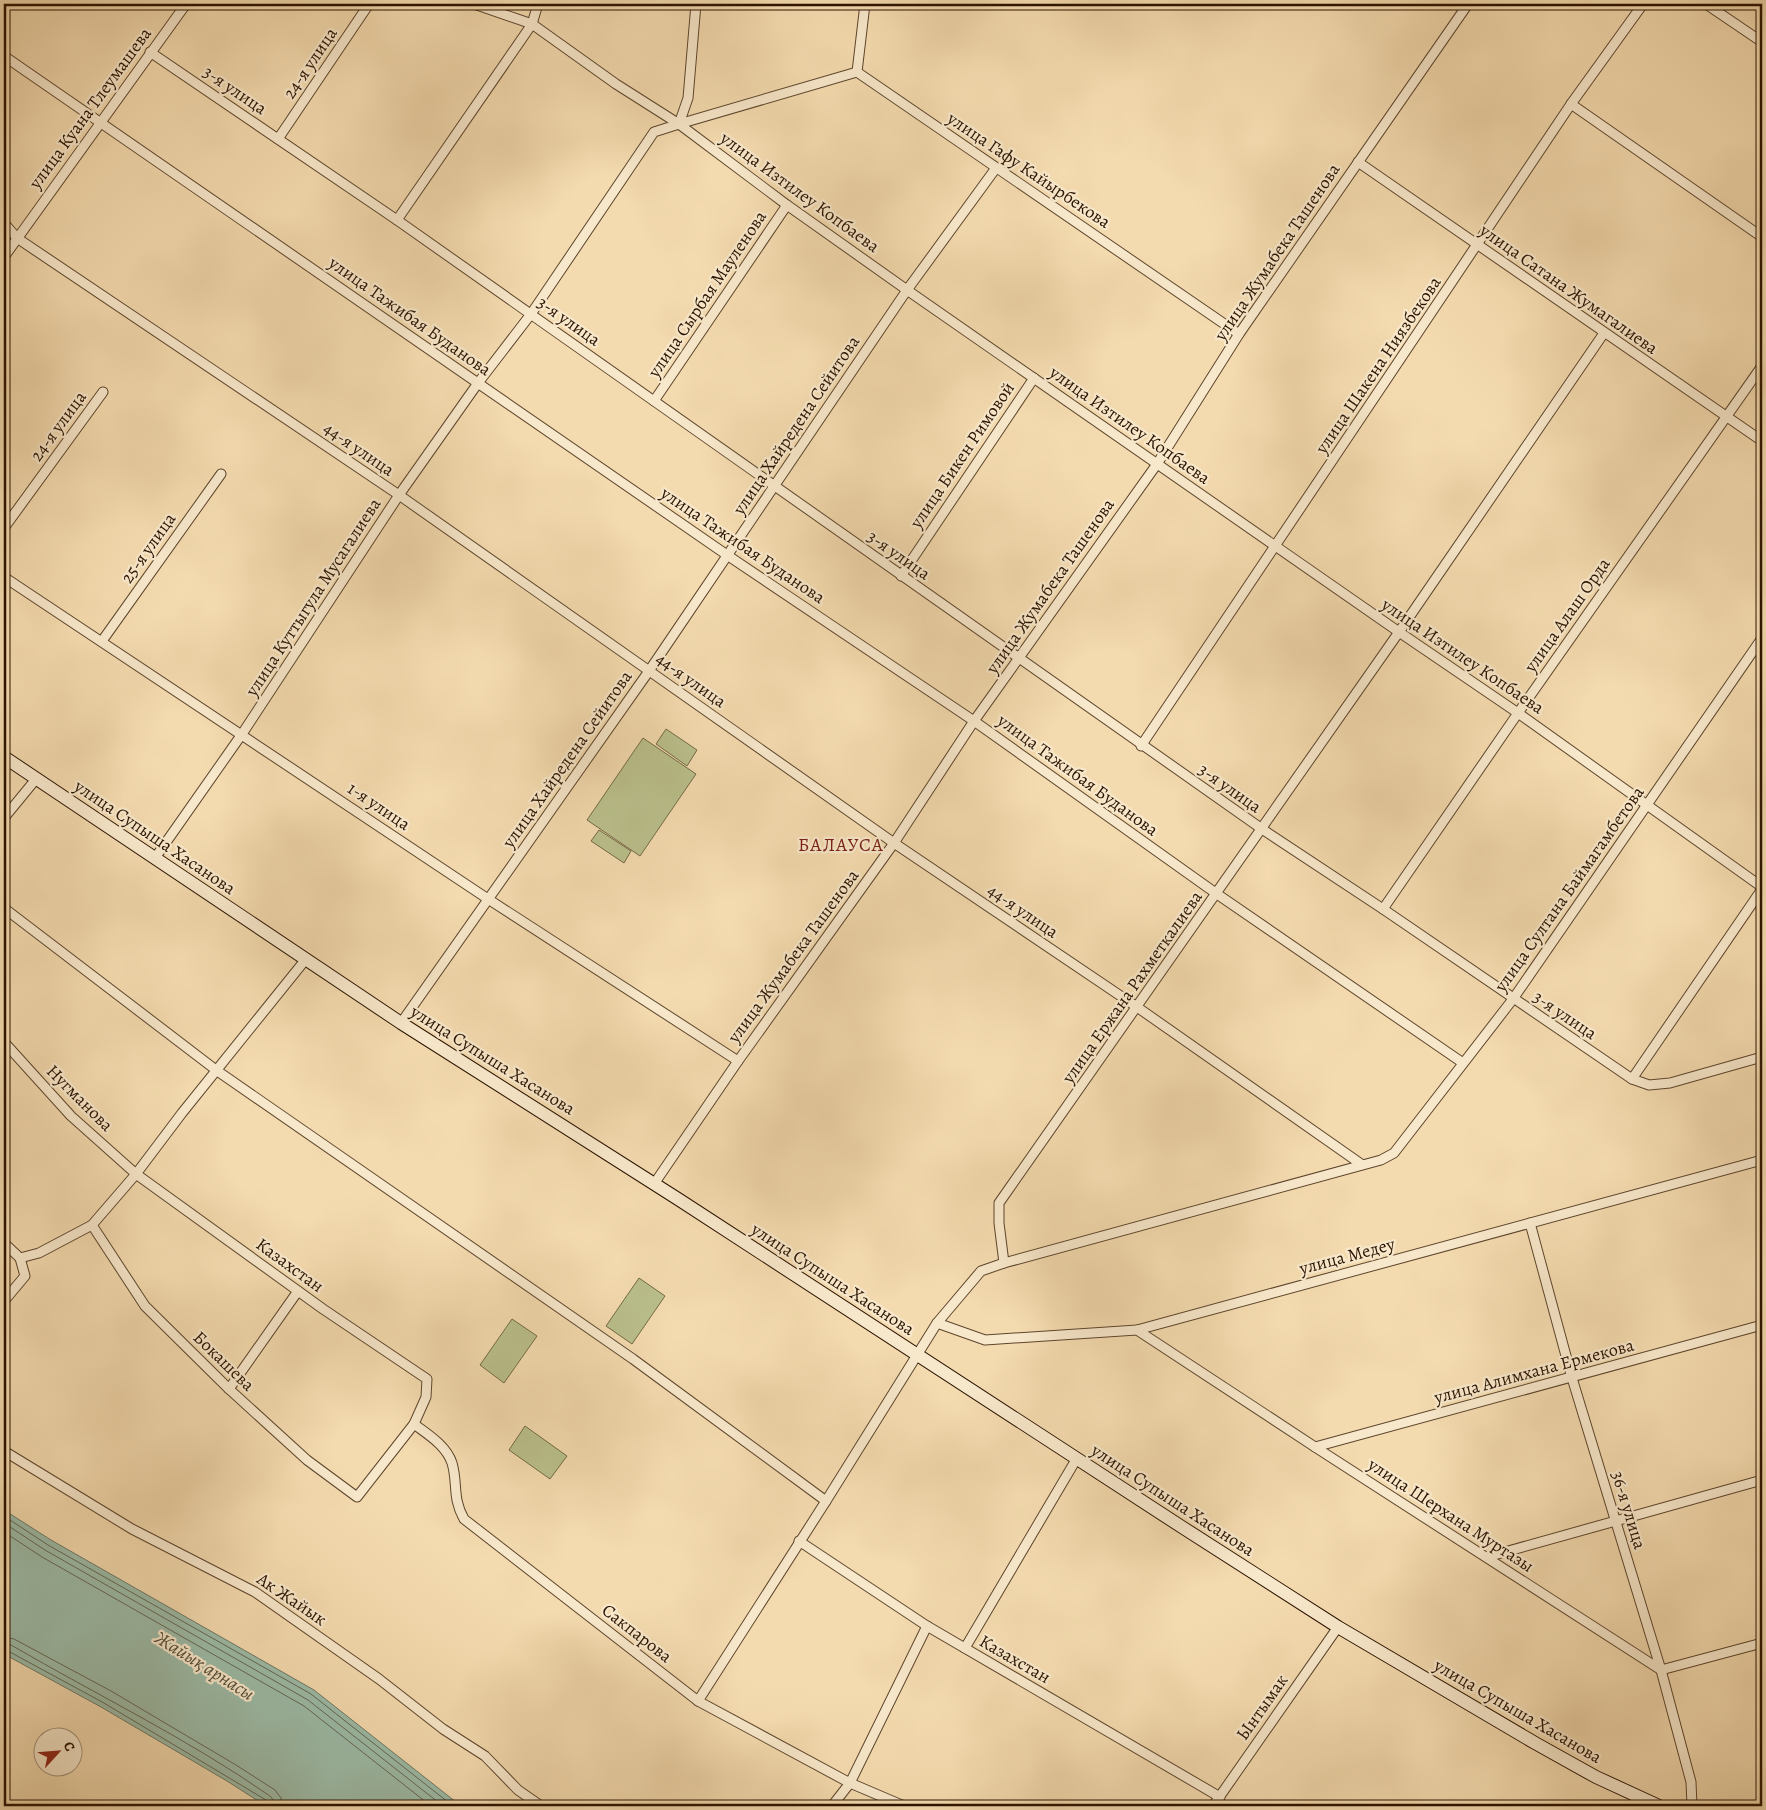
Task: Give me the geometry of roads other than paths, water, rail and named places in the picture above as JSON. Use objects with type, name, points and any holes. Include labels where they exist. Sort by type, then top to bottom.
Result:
[{"type":"street","name":"улица Куана Тлеумашева","points":[[4,257],[186,4]]},
{"type":"street","name":"24-я улица","points":[[278,139],[369,4]]},
{"type":"street","name":"улица Изтилеу Копбаева","points":[[474,4],[532,24],[616,84],[679,124],[787,205],[907,290],[1518,713],[1649,805],[1762,888]]},
{"type":"street","points":[[397,220],[532,24],[538,4]]},
{"type":"street","points":[[679,124],[688,98],[696,4]]},
{"type":"street","points":[[857,72],[865,4]]},
{"type":"street","name":"улица Жумабека Ташенова","points":[[654,1184],[738,1061],[894,844],[974,721],[1157,464],[1239,334],[1468,4]]},
{"type":"street","name":"улица Шакена Ниязбекова","points":[[1141,746],[1572,104],[1643,4]]},
{"type":"street","points":[[1706,4],[1762,42]]},
{"type":"street","name":"3-я улица","points":[[150,52],[397,220],[1141,746],[1632,1079]]},
{"type":"street","name":"улица Тажибая Буданова","points":[[4,56],[727,555],[974,721],[1217,894],[1464,1063]]},
{"type":"street","name":"улица Куттыгула Мусагалиева","points":[[155,858],[242,734],[399,495],[478,383],[531,314],[654,132],[857,72]]},
{"type":"street","name":"улица Гафу Кайырбекова","points":[[857,72],[1239,334]]},
{"type":"street","points":[[1572,104],[1762,237]]},
{"type":"street","name":"улица Сатана Жумагалиева","points":[[1358,162],[1762,441]]},
{"type":"street","name":"улица Хайредена Сейитова","points":[[400,1022],[649,671],[907,290],[996,168]]},
{"type":"street","name":"улица Сырбая Мауленова","points":[[654,401],[787,205]]},
{"type":"street","name":"44-я улица","points":[[4,223],[17,238],[399,495],[894,844],[1137,1007],[1360,1164]]},
{"type":"street","name":"улица Ержана Рахметкалиева","points":[[1004,1263],[999,1223],[999,1203],[1217,894],[1604,333]]},
{"type":"street","name":"улица Алаш Орда","points":[[1383,910],[1518,713],[1762,366]]},
{"type":"street","name":"улица Бикен Римовой","points":[[901,576],[1034,378]]},
{"type":"street","name":"24-я улица","points":[[4,528],[104,392]]},
{"type":"street","name":"25-я улица","points":[[102,641],[221,474]]},
{"type":"street","name":"1-я улица","points":[[4,576],[488,899],[738,1061]]},
{"type":"street","name":"улица Султана Баймагамбетова","points":[[1360,1164],[1381,1160],[1394,1153],[1513,999],[1649,805],[1762,638]]},
{"type":"street","name":"улица Супыша Хасанова","points":[[4,757],[400,1022],[1338,1626],[1596,1777],[1659,1806]]},
{"type":"street","points":[[4,818],[36,779]]},
{"type":"street","points":[[1762,888],[1632,1079],[1649,1086],[1670,1083],[1762,1057]]},
{"type":"street","points":[[4,908],[216,1070],[633,1359],[826,1501]]},
{"type":"street","points":[[20,1258],[39,1253],[92,1225],[136,1174],[177,1119],[306,959]]},
{"type":"street","name":"Нугманова","points":[[4,1042],[71,1116],[136,1174]]},
{"type":"street","name":"улица Медеу","points":[[936,1324],[985,1340],[1137,1330],[1762,1160]]},
{"type":"street","points":[[698,1701],[936,1324],[980,1270],[1360,1164]]},
{"type":"street","name":"Казахстан","points":[[136,1174],[298,1291],[427,1380],[426,1396],[414,1424]]},
{"type":"street","name":"36-я улица","points":[[1530,1223],[1572,1378],[1661,1670],[1691,1782],[1692,1806]]},
{"type":"street","name":"Бокашева","points":[[92,1225],[145,1306],[228,1389],[306,1460],[357,1497],[414,1424]]},
{"type":"street","points":[[4,1243],[20,1258],[25,1276],[4,1300]]},
{"type":"street","points":[[228,1389],[298,1291]]},
{"type":"street","name":"улица Алимхана Ермекова","points":[[1315,1447],[1762,1325]]},
{"type":"street","name":"улица Шерхана Муртазы","points":[[1137,1330],[1661,1670]]},
{"type":"street","name":"Сакпарова","points":[[414,1424],[440,1444],[452,1462],[457,1508],[464,1519],[698,1701],[850,1783],[904,1806]]},
{"type":"street","name":"Ак Жайык","points":[[4,1451],[132,1529],[255,1592],[379,1678],[443,1729],[485,1756],[518,1790],[541,1806]]},
{"type":"street","points":[[965,1648],[1077,1458]]},
{"type":"street","points":[[1487,1558],[1762,1480]]},
{"type":"street","name":"Казахстан","points":[[799,1541],[927,1626],[1220,1797]]},
{"type":"street","points":[[832,1806],[850,1783],[927,1626]]},
{"type":"street","name":"Ынтымак","points":[[1213,1806],[1338,1626]]},
{"type":"street","points":[[1661,1670],[1762,1643]]},
{"type":"water","name":"Жайық арнасы","points":[[4,1510],[51,1540],[314,1690],[461,1806],[266,1806],[101,1707],[4,1654]]},
{"type":"district","name":"БАЛАУСА","points":[[841,844]]}]
